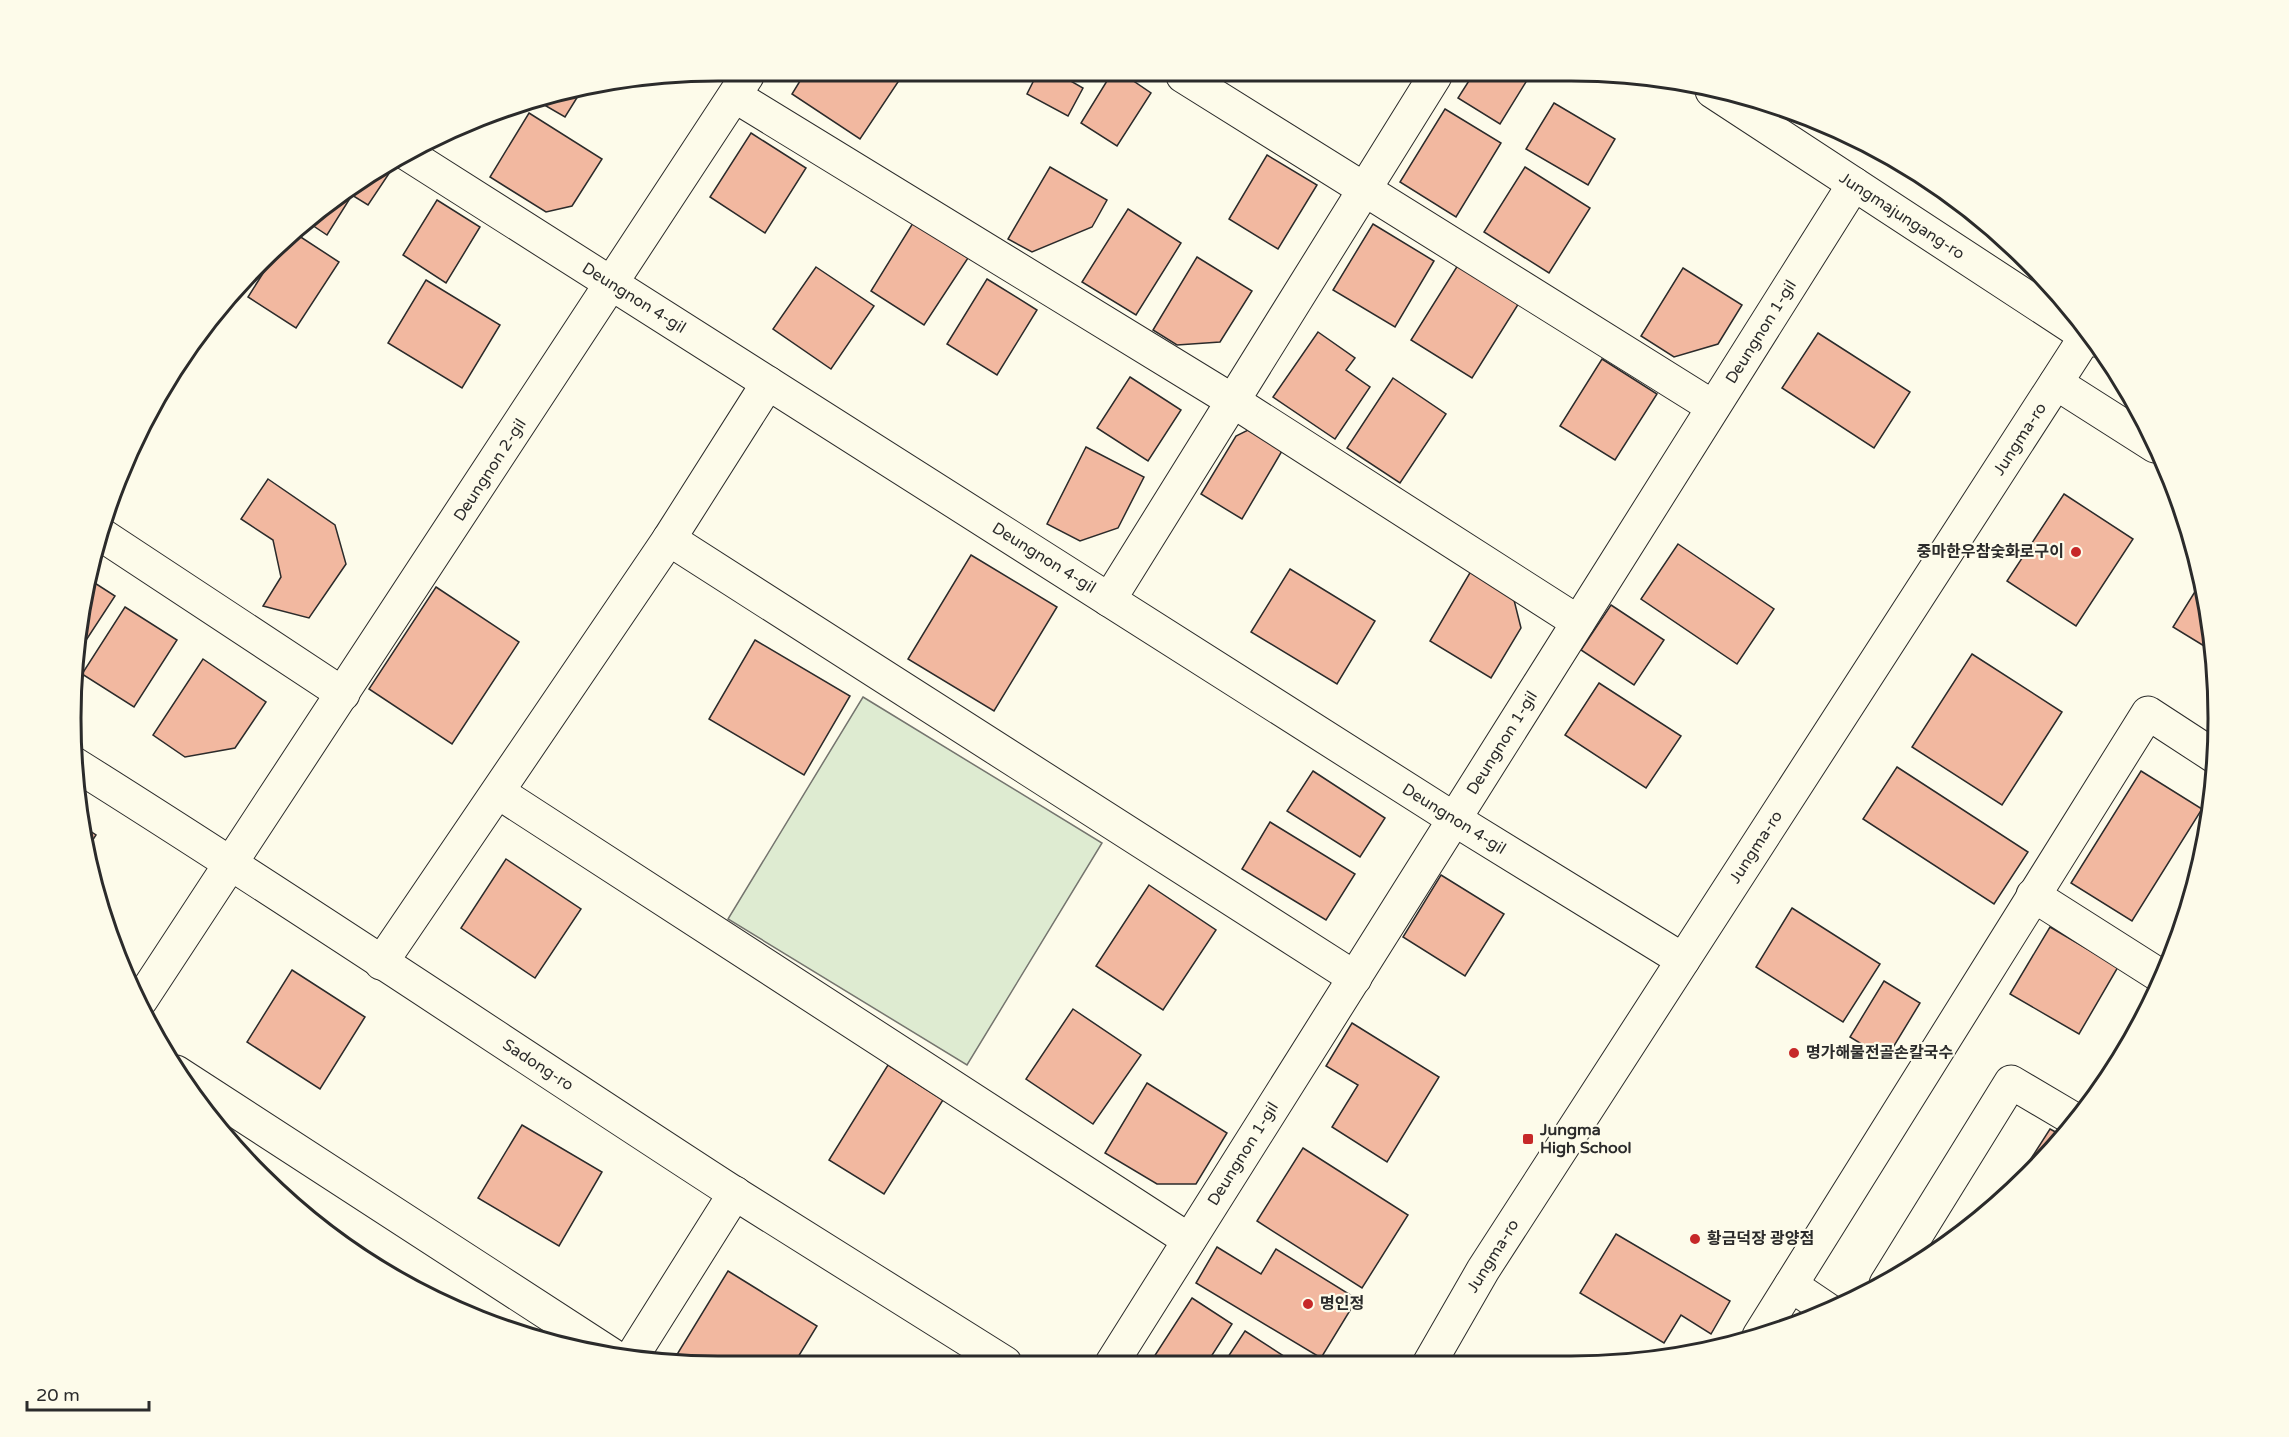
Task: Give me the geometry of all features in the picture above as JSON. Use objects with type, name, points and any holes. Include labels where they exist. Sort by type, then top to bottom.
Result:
[{"type":"street","points":[[1191,81],[1713,407]]},
{"type":"street","points":[[1109,600],[1432,81]]},
{"type":"street","points":[[741,86],[1578,622]]},
{"type":"street","name":"Deungnon 2-gil","points":[[145,995],[741,86]]},
{"type":"street","name":"Jungmajungang-ro","points":[[1727,101],[2072,325]]},
{"type":"street","name":"Deungnon 4-gil","points":[[415,158],[1454,819],[1683,960]]},
{"type":"street","name":"Deungnon 1-gil","points":[[1116,1356],[1854,184]]},
{"type":"street","name":"Jungma-ro","points":[[1434,1356],[1483,1270],[2056,383],[2085,342]]},
{"type":"street","points":[[381,963],[669,539],[768,383]]},
{"type":"street","points":[[2056,383],[2142,438]]},
{"type":"street","points":[[108,539],[343,694]]},
{"type":"street","points":[[669,539],[1355,978]]},
{"type":"street","points":[[1766,1325],[2148,713],[2207,752]]},
{"type":"street","name":"Sadong-ro","points":[[83,769],[232,863],[381,963],[735,1193],[994,1356]]},
{"type":"street","points":[[498,792],[1189,1240]]},
{"type":"street","points":[[2033,895],[2154,972]]},
{"type":"street","points":[[1897,1266],[2012,1082],[2069,1116]]},
{"type":"street","points":[[198,1086],[595,1344]]},
{"type":"street","points":[[636,1351],[735,1193]]},
{"type":"street","points":[[1791,1285],[1820,1304]]},
{"type":"green space","points":[[863,697],[1102,843],[967,1065],[728,919]]},
{"type":"building","points":[[800,81],[899,81],[860,139],[792,94]]},
{"type":"building","points":[[1034,81],[1071,81],[1083,88],[1068,116],[1027,94]]},
{"type":"building","points":[[1107,81],[1133,81],[1151,93],[1117,146],[1081,123]]},
{"type":"building","points":[[1469,81],[1527,81],[1500,124],[1458,98]]},
{"type":"building","points":[[577,97],[565,117],[545,106]]},
{"type":"building","points":[[1554,103],[1615,139],[1588,185],[1526,149]]},
{"type":"building","points":[[1445,109],[1501,143],[1456,217],[1400,182]]},
{"type":"building","points":[[529,113],[602,159],[572,206],[546,212],[490,177]]},
{"type":"building","points":[[751,133],[806,168],[765,233],[710,197]]},
{"type":"building","points":[[1267,155],[1317,185],[1278,249],[1229,219]]},
{"type":"building","points":[[1050,167],[1107,200],[1092,227],[1032,252],[1008,239]]},
{"type":"building","points":[[1525,167],[1590,208],[1549,273],[1484,232]]},
{"type":"building","points":[[390,172],[368,205],[353,196]]},
{"type":"building","points":[[350,198],[327,235],[314,226]]},
{"type":"building","points":[[437,200],[480,227],[446,283],[403,255]]},
{"type":"building","points":[[1128,209],[1181,243],[1136,315],[1082,282]]},
{"type":"building","points":[[913,223],[968,258],[924,325],[871,291]]},
{"type":"building","points":[[1373,224],[1434,261],[1395,327],[1333,290]]},
{"type":"building","points":[[301,237],[339,262],[296,328],[248,297],[263,273]]},
{"type":"building","points":[[1197,257],[1252,291],[1220,342],[1177,345],[1153,330]]},
{"type":"building","points":[[1458,265],[1519,303],[1472,378],[1411,340]]},
{"type":"building","points":[[816,267],[874,306],[831,369],[773,329]]},
{"type":"building","points":[[1683,268],[1742,305],[1718,344],[1674,357],[1641,336]]},
{"type":"building","points":[[987,279],[1037,310],[997,375],[947,344]]},
{"type":"building","points":[[426,280],[500,325],[462,388],[388,343]]},
{"type":"building","points":[[1318,332],[1355,358],[1346,370],[1370,387],[1335,439],[1273,397]]},
{"type":"building","points":[[1818,333],[1910,392],[1874,448],[1782,388]]},
{"type":"building","points":[[1602,359],[1657,394],[1615,460],[1560,426]]},
{"type":"building","points":[[1130,377],[1181,410],[1148,461],[1097,428]]},
{"type":"building","points":[[1393,378],[1446,414],[1400,483],[1347,448]]},
{"type":"building","points":[[1248,430],[1282,451],[1242,519],[1201,494],[1236,436]]},
{"type":"building","points":[[1086,447],[1144,477],[1118,528],[1080,541],[1047,524]]},
{"type":"building","points":[[268,479],[335,525],[346,564],[309,618],[263,606],[281,577],[273,540],[241,519]]},
{"type":"building","points":[[2064,494],[2133,539],[2076,626],[2007,581]]},
{"type":"building","points":[[1678,544],[1774,609],[1737,664],[1641,599]]},
{"type":"building","points":[[971,555],[1057,607],[994,711],[908,659]]},
{"type":"building","points":[[1290,569],[1375,621],[1337,684],[1251,632]]},
{"type":"building","points":[[1471,571],[1513,596],[1521,628],[1491,678],[1430,641]]},
{"type":"building","points":[[96,584],[115,596],[85,641]]},
{"type":"building","points":[[436,587],[519,642],[452,744],[369,689]]},
{"type":"building","points":[[2195,591],[2204,646],[2173,627]]},
{"type":"building","points":[[1611,605],[1664,640],[1634,685],[1581,650]]},
{"type":"building","points":[[125,607],[177,640],[134,707],[82,673]]},
{"type":"building","points":[[755,640],[850,696],[804,775],[709,719]]},
{"type":"building","points":[[1972,654],[2062,712],[2002,805],[1912,747]]},
{"type":"building","points":[[203,659],[266,702],[235,748],[185,757],[153,735]]},
{"type":"building","points":[[1599,683],[1681,736],[1646,788],[1565,735]]},
{"type":"building","points":[[1897,767],[2028,852],[1994,904],[1863,819]]},
{"type":"building","points":[[1313,771],[1385,818],[1360,857],[1287,811]]},
{"type":"building","points":[[2141,771],[2202,809],[2132,921],[2071,883]]},
{"type":"building","points":[[1270,822],[1355,874],[1326,920],[1242,869]]},
{"type":"building","points":[[506,859],[581,909],[535,978],[461,928]]},
{"type":"building","points":[[1441,875],[1504,914],[1465,976],[1403,937]]},
{"type":"building","points":[[1149,885],[1216,930],[1163,1010],[1096,966]]},
{"type":"building","points":[[1792,908],[1880,964],[1843,1022],[1756,967]]},
{"type":"building","points":[[2050,927],[2118,967],[2079,1034],[2010,994]]},
{"type":"building","points":[[292,970],[365,1017],[320,1089],[247,1042]]},
{"type":"building","points":[[1884,981],[1920,1003],[1886,1059],[1850,1037]]},
{"type":"building","points":[[1073,1009],[1141,1055],[1093,1124],[1026,1079]]},
{"type":"building","points":[[1352,1023],[1439,1077],[1387,1162],[1332,1127],[1358,1085],[1326,1066]]},
{"type":"building","points":[[888,1065],[943,1100],[884,1194],[829,1160]]},
{"type":"building","points":[[1147,1083],[1227,1133],[1196,1184],[1157,1184],[1105,1153]]},
{"type":"building","points":[[522,1125],[602,1172],[559,1246],[478,1198]]},
{"type":"building","points":[[2050,1129],[2056,1132],[2050,1139],[2031,1159]]},
{"type":"building","points":[[1303,1148],[1408,1215],[1362,1288],[1257,1221]]},
{"type":"building","points":[[1616,1234],[1730,1301],[1711,1334],[1681,1315],[1664,1343],[1580,1293]]},
{"type":"building","points":[[1217,1247],[1261,1274],[1276,1249],[1357,1299],[1322,1356],[1318,1356],[1196,1283]]},
{"type":"building","points":[[728,1271],[817,1326],[799,1356],[677,1355]]},
{"type":"building","points":[[1192,1298],[1232,1324],[1211,1356],[1155,1356]]},
{"type":"building","points":[[1245,1331],[1284,1356],[1229,1356]]},
{"type":"place","name":"중마한우참숯화로구이","points":[[2076,552]]},
{"type":"place","name":"명가해물전골손칼국수","points":[[1794,1053]]},
{"type":"place","name":"Jungma High School","points":[[1528,1139]]},
{"type":"place","name":"황금덕장 광양점","points":[[1695,1239]]},
{"type":"place","name":"명인정","points":[[1308,1304]]}]
